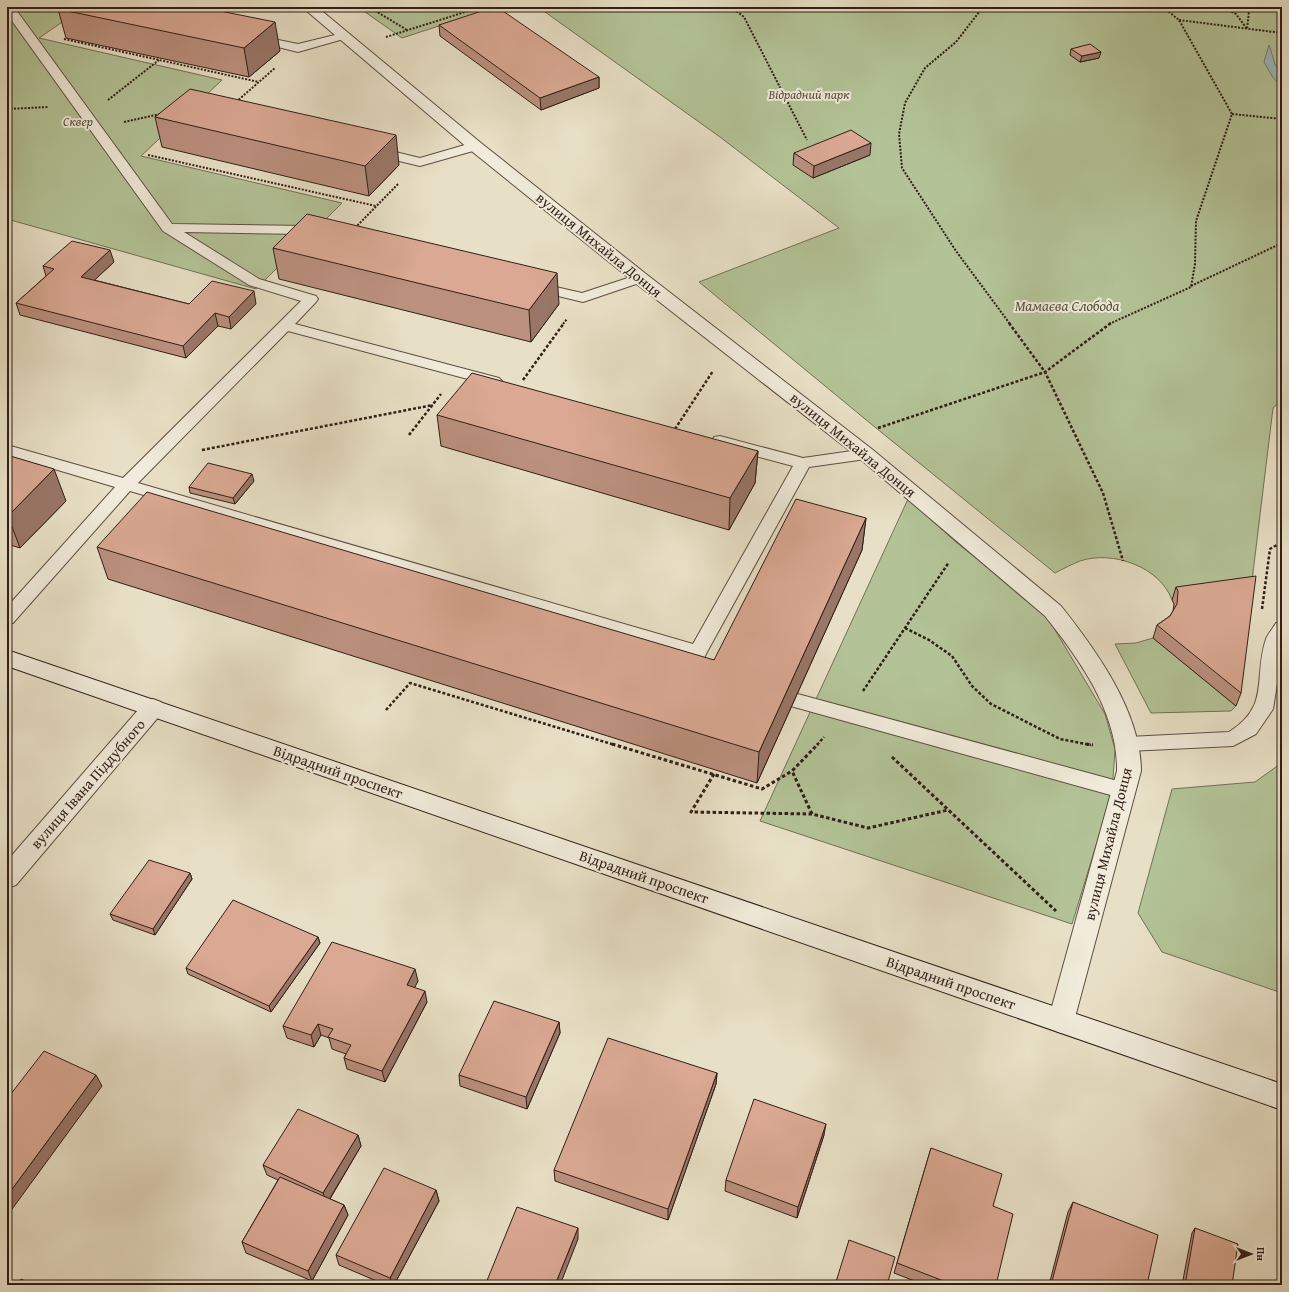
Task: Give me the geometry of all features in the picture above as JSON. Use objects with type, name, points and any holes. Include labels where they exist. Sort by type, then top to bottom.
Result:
[{"type":"street","name":"вулиця Михайла Донця","points":[[309,7],[475,146],[640,278],[866,454],[1053,610],[1072,634],[1110,700],[1128,744],[1129,770],[1125,791],[1061,1020]]},
{"type":"street","name":"Відрадний проспект","points":[[7,658],[1282,1097]]},
{"type":"street","name":"вулиця Івана Піддубного","points":[[7,878],[154,708]]},
{"type":"lane","points":[[7,618],[126,485],[286,326],[311,299],[254,282],[168,228],[8,7]]},
{"type":"lane","points":[[245,36],[298,48],[350,41]]},
{"type":"lane","points":[[359,147],[420,162],[475,146]]},
{"type":"lane","points":[[168,228],[306,230],[344,238]]},
{"type":"lane","points":[[521,282],[583,298],[640,278]]},
{"type":"lane","points":[[286,326],[517,387]]},
{"type":"lane","points":[[675,429],[803,463],[866,454]]},
{"type":"lane","points":[[7,450],[698,652]]},
{"type":"lane","points":[[712,675],[690,668],[803,463]]},
{"type":"lane","points":[[1128,744],[1233,739],[1249,729],[1264,709],[1275,639],[1282,628]]},
{"type":"lane","points":[[794,700],[1125,791]]},
{"type":"path","points":[[369,7],[408,30]]},
{"type":"path","points":[[350,41],[408,30],[481,7]]},
{"type":"path","points":[[731,7],[744,17],[807,140]]},
{"type":"path","points":[[983,7],[956,42],[925,68],[905,103],[899,134],[902,168],[956,251],[1045,372],[1103,493],[1123,561]]},
{"type":"path","points":[[1163,7],[1179,20],[1232,114],[1196,221],[1194,264],[1191,287]]},
{"type":"path","points":[[1222,7],[1236,14],[1247,28]]},
{"type":"path","points":[[1247,28],[1248,12],[1254,7]]},
{"type":"path","points":[[1179,20],[1282,33]]},
{"type":"path","points":[[34,44],[46,36],[259,82]]},
{"type":"path","points":[[233,105],[298,48]]},
{"type":"path","points":[[7,109],[84,111],[160,60]]},
{"type":"path","points":[[95,128],[162,114]]},
{"type":"path","points":[[1232,114],[1282,119]]},
{"type":"path","points":[[108,146],[376,206]]},
{"type":"path","points":[[344,238],[420,162]]},
{"type":"path","points":[[876,428],[1045,372],[1106,325],[1191,287],[1282,243]]},
{"type":"path","points":[[517,387],[583,298]]},
{"type":"path","points":[[675,429],[713,370]]},
{"type":"path","points":[[409,435],[459,372]]},
{"type":"path","points":[[199,451],[206,448],[433,405]]},
{"type":"path","points":[[1261,611],[1270,549],[1282,542]]},
{"type":"path","points":[[905,628],[929,640],[952,656],[972,686],[991,704],[1060,739],[1096,745]]},
{"type":"path","points":[[386,710],[410,683],[762,789],[792,770],[847,714]]},
{"type":"path","points":[[792,770],[812,814]]},
{"type":"path","points":[[714,774],[692,812],[812,814],[868,828],[949,810]]},
{"type":"green space","name":"Сквер","points":[[7,7],[84,7],[39,38],[222,80],[141,156],[342,203],[256,289],[7,219]]},
{"type":"green space","points":[[358,7],[497,7],[402,38]]},
{"type":"green space","name":"Мамаєва Слобода","points":[[538,7],[1282,7],[1282,400],[1273,408],[1251,589],[1172,600],[1166,588],[1157,578],[1146,570],[1134,564],[1107,558],[1093,558],[1080,561],[1055,573],[876,428],[699,282],[839,228],[720,137]]},
{"type":"green space","points":[[908,499],[957,543],[1045,613],[1105,714],[1115,749],[1112,793],[1072,924],[760,821]]},
{"type":"green space","points":[[1153,638],[1236,706],[1231,711],[1151,713],[1115,644],[1136,643]]},
{"type":"green space","points":[[1282,759],[1282,993],[1162,952],[1138,913],[1172,789],[1255,782],[1280,764]]},
{"type":"water","points":[[1269,45],[1275,64],[1282,75],[1282,88],[1272,76],[1264,62]]},
{"type":"building","points":[[61,7],[200,7],[275,22],[244,48],[58,9]]},
{"type":"building","points":[[497,7],[599,77],[540,98],[439,25]]},
{"type":"building","points":[[1090,44],[1101,52],[1082,56],[1071,49]]},
{"type":"building","points":[[190,89],[396,135],[365,166],[155,117]]},
{"type":"building","points":[[851,130],[871,143],[814,166],[794,153]]},
{"type":"building","points":[[307,214],[557,273],[529,310],[273,248]]},
{"type":"building","points":[[72,241],[110,250],[81,277],[189,304],[212,281],[254,291],[229,317],[215,313],[183,346],[16,303],[54,269],[43,266]]},
{"type":"building","points":[[472,373],[758,451],[730,498],[437,415]]},
{"type":"building","points":[[7,455],[54,469],[8,516],[7,516]]},
{"type":"building","points":[[208,463],[252,474],[233,498],[189,487]]},
{"type":"building","points":[[147,492],[714,660],[796,499],[866,518],[759,752],[97,547]]},
{"type":"building","points":[[1256,576],[1241,693],[1157,625],[1170,616],[1177,604],[1178,591],[1176,587]]},
{"type":"building","points":[[149,860],[190,873],[153,929],[110,914]]},
{"type":"building","points":[[233,900],[318,937],[269,1006],[186,968]]},
{"type":"building","points":[[332,942],[415,969],[407,985],[425,991],[382,1071],[344,1058],[351,1045],[328,1037],[333,1029],[318,1024],[311,1035],[283,1026]]},
{"type":"building","points":[[494,1001],[559,1022],[526,1097],[459,1075]]},
{"type":"building","points":[[608,1038],[717,1073],[668,1209],[554,1170]]},
{"type":"building","points":[[44,1051],[96,1075],[7,1196],[7,1099]]},
{"type":"building","points":[[754,1099],[826,1124],[798,1207],[726,1180]]},
{"type":"building","points":[[298,1109],[358,1135],[323,1193],[263,1165]]},
{"type":"building","points":[[931,1148],[1002,1174],[993,1206],[1013,1214],[996,1285],[954,1285],[897,1263]]},
{"type":"building","points":[[384,1168],[436,1190],[390,1278],[336,1255]]},
{"type":"building","points":[[280,1177],[344,1205],[308,1271],[242,1242]]},
{"type":"building","points":[[1073,1202],[1158,1235],[1147,1285],[1051,1285]]},
{"type":"building","points":[[517,1207],[578,1228],[555,1285],[490,1285],[486,1283]]},
{"type":"building","points":[[1195,1228],[1238,1244],[1232,1285],[1185,1285]]},
{"type":"building","points":[[849,1240],[895,1257],[887,1285],[835,1285]]},
{"type":"building","points":[[21,1279],[33,1285],[17,1285]]},
{"type":"building","points":[[1268,1281],[1277,1285],[1267,1285]]},
{"type":"park label","name":"Відрадний парк","points":[[809,94]]}]
